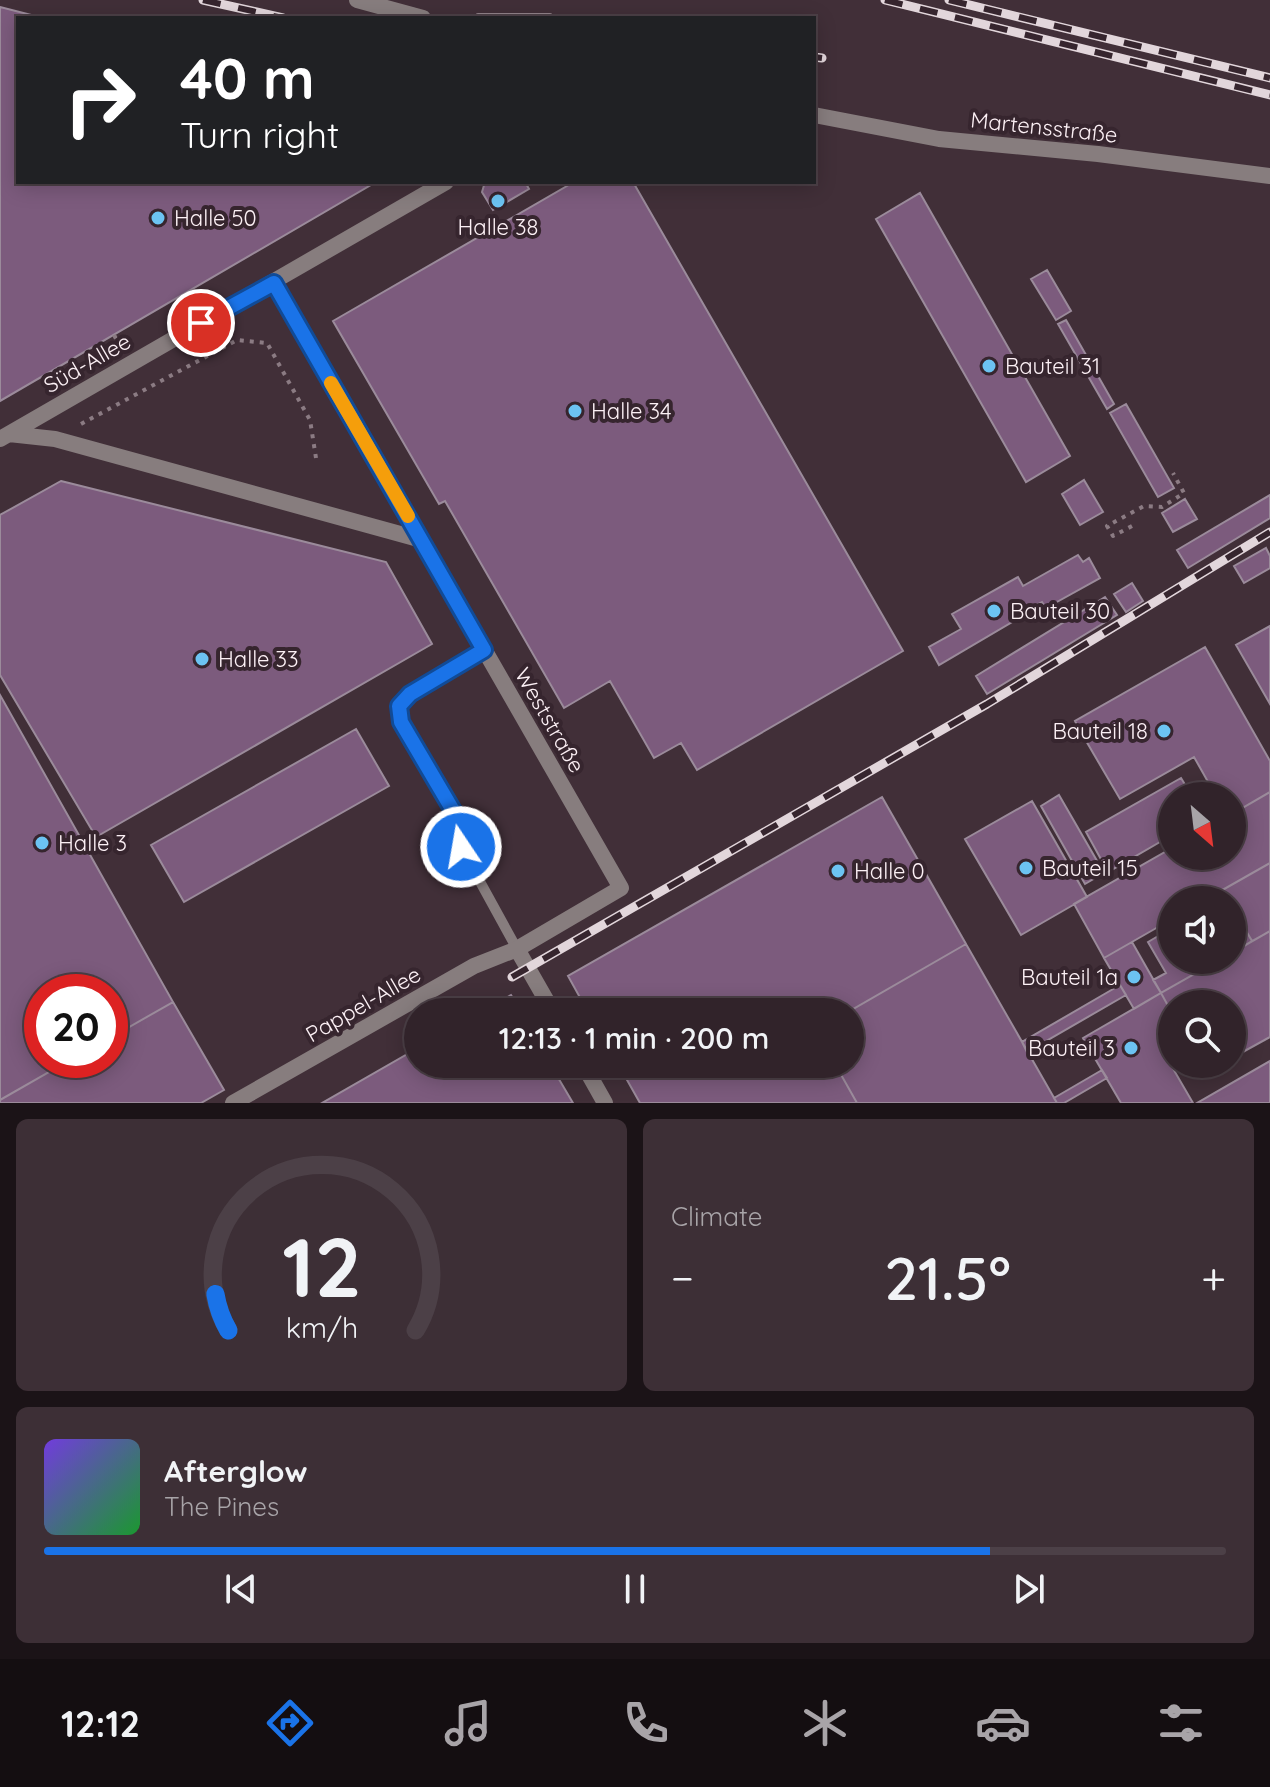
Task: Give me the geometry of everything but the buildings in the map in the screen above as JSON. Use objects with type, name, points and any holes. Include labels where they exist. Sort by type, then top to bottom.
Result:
[{"type":"street","points":[[357,0],[416,16]]},
{"type":"street","name":"Martensstraße","points":[[816,115],[939,139],[1098,154],[1270,176]]},
{"type":"street","name":"Süd-Allee","points":[[4,436],[443,184]]},
{"type":"street","name":"Weststraße","points":[[274,283],[621,888],[517,949]]},
{"type":"street","points":[[4,436],[55,439],[422,540]]},
{"type":"street","points":[[517,949],[545,998]]},
{"type":"street","name":"Pappel-Allee","points":[[233,1103],[474,966],[517,949]]},
{"type":"street","points":[[591,1078],[605,1103]]},
{"type":"lane","points":[[484,650],[410,694],[399,706],[401,722],[458,819],[461,847],[517,949]]},
{"type":"path","points":[[55,439],[237,340],[267,343],[310,420],[316,458]]},
{"type":"path","points":[[1132,526],[1113,536],[1107,526],[1144,506],[1162,507],[1184,493],[1173,473]]},
{"type":"railway","points":[[203,0],[274,16]]},
{"type":"railway","points":[[885,0],[1270,95]]},
{"type":"railway","points":[[949,0],[1270,78]]},
{"type":"railway","points":[[816,57],[822,58]]},
{"type":"railway","points":[[512,977],[987,704],[1270,532]]},
{"type":"slow traffic","points":[[331,383],[408,516]]},
{"type":"place","name":"Halle 38","points":[[498,201]]},
{"type":"place","name":"Halle 50","points":[[158,218]]},
{"type":"place","name":"Bauteil 31","points":[[989,366]]},
{"type":"place","name":"Halle 34","points":[[575,411]]},
{"type":"place","name":"Bauteil 30","points":[[994,611]]},
{"type":"place","name":"Halle 33","points":[[202,659]]},
{"type":"place","name":"Bauteil 18","points":[[1164,731]]},
{"type":"place","name":"Halle 3","points":[[42,843]]},
{"type":"place","name":"Bauteil 15","points":[[1026,868]]},
{"type":"place","name":"Halle 0","points":[[838,871]]},
{"type":"place","name":"Bauteil 1a","points":[[1134,977]]},
{"type":"place","name":"Bauteil 3","points":[[1131,1048]]},
{"type":"route","points":[[201,323],[274,283],[484,650],[410,694],[399,706],[401,722],[458,819],[461,847]]}]
